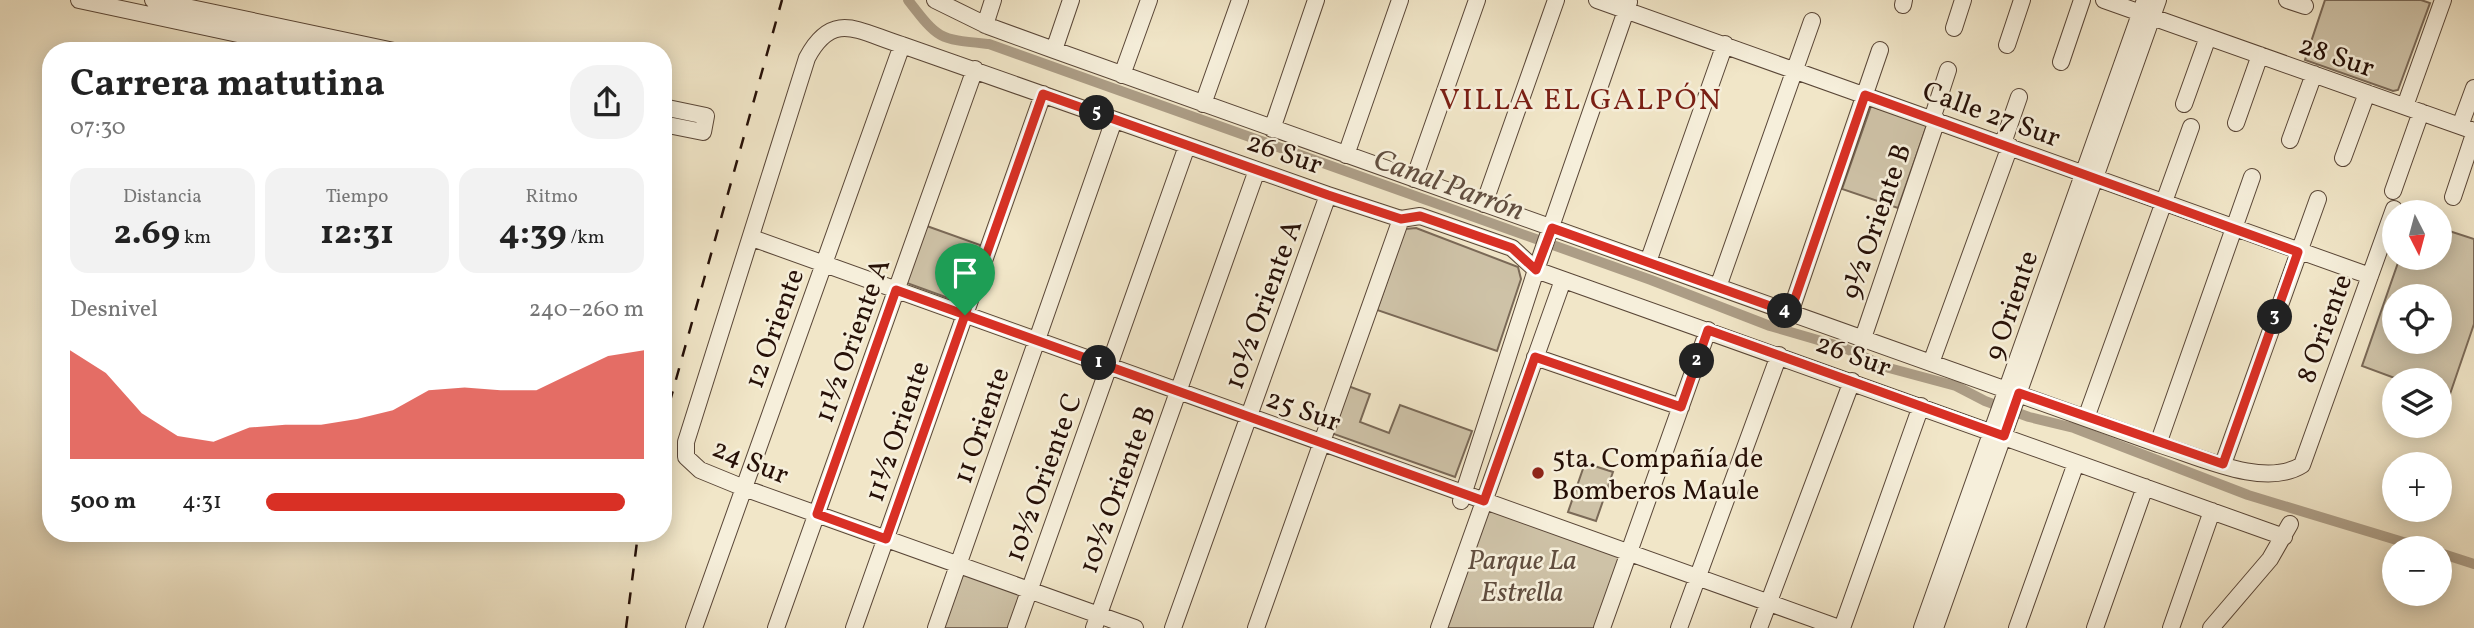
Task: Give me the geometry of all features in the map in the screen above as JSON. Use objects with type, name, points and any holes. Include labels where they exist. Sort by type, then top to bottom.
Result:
[{"type":"street","points":[[153,0],[218,22]]},
{"type":"street","name":"26 Sur","points":[[935,0],[985,25],[1484,204],[1550,233],[1648,262],[1863,338],[2012,395],[2259,475],[2293,471],[2302,466]]},
{"type":"street","points":[[985,25],[993,0]]},
{"type":"street","points":[[1054,50],[1071,0]]},
{"type":"street","points":[[1122,75],[1149,0]]},
{"type":"street","points":[[1203,104],[1240,0]]},
{"type":"street","points":[[1272,128],[1316,0]]},
{"type":"street","points":[[1346,155],[1400,0]]},
{"type":"street","points":[[1414,179],[1477,0]]},
{"type":"street","points":[[1484,204],[1556,0]]},
{"type":"street","name":"Calle 27 Sur","points":[[1597,0],[1628,5],[1725,44],[2370,276]]},
{"type":"street","points":[[1954,28],[1964,0]]},
{"type":"street","points":[[2007,45],[2022,0]]},
{"type":"street","points":[[2061,62],[2082,0]]},
{"type":"street","name":"28 Sur","points":[[2104,0],[2146,10],[2208,37],[2469,130]]},
{"type":"street","name":"9 Oriente","points":[[1935,628],[2001,427],[2146,10],[2158,0]]},
{"type":"street","points":[[2287,0],[2305,6]]},
{"type":"street","points":[[2405,106],[2443,0]]},
{"type":"street","points":[[85,1],[218,22],[303,42]]},
{"type":"street","points":[[1462,498],[1536,270],[1628,5]]},
{"type":"street","points":[[1718,287],[1812,21]]},
{"type":"street","name":"26 Sur","points":[[752,237],[807,58],[826,31],[841,26],[975,69],[1328,195],[1401,219],[1420,216],[1512,248],[1536,270],[1563,280],[1921,406],[2001,427],[2076,463],[2213,511],[2287,530],[2270,559],[2211,628]]},
{"type":"street","points":[[2184,104],[2208,37]]},
{"type":"street","points":[[1648,262],[1725,44]]},
{"type":"street","name":"12 Oriente","points":[[694,628],[902,45]]},
{"type":"street","points":[[1790,313],[1880,50]]},
{"type":"street","points":[[2236,124],[2260,55]]},
{"type":"street","name":"11½ Oriente A","points":[[776,628],[975,69]]},
{"type":"street","name":"9½ Oriente B","points":[[1863,338],[1948,70]]},
{"type":"street","points":[[2290,140],[2314,74]]},
{"type":"street","points":[[2453,197],[2469,130],[2474,88]]},
{"type":"street","points":[[2343,158],[2367,93]]},
{"type":"street","name":"11½ Oriente","points":[[854,628],[1043,94]]},
{"type":"street","points":[[1931,363],[2020,97]]},
{"type":"street","points":[[672,111],[705,124],[672,124]]},
{"type":"street","points":[[2393,191],[2421,112]]},
{"type":"street","name":"11 Oriente","points":[[936,628],[1114,120]]},
{"type":"street","points":[[2086,418],[2191,127]]},
{"type":"street","name":"10½ Oriente C","points":[[1016,628],[1187,146]]},
{"type":"street","name":"10½ Oriente B","points":[[1096,622],[1257,170]]},
{"type":"street","points":[[2158,444],[2252,177]]},
{"type":"street","name":"10½ Oriente A","points":[[1173,628],[1328,195]]},
{"type":"street","points":[[2223,464],[2318,199]]},
{"type":"street","points":[[1256,628],[1401,219]]},
{"type":"street","name":"25 Sur","points":[[752,237],[1322,443],[1462,498],[1484,501],[1840,628]]},
{"type":"street","name":"24 Sur","points":[[752,237],[684,450],[685,457],[700,470],[744,488],[1030,590],[1096,622],[1135,628]]},
{"type":"street","name":"8 Oriente","points":[[2302,466],[2382,242]]},
{"type":"street","points":[[1439,628],[1563,280]]},
{"type":"street","points":[[1602,628],[1708,330]]},
{"type":"street","points":[[1679,628],[1779,355]]},
{"type":"street","points":[[1535,357],[1681,407]]},
{"type":"street","points":[[1759,628],[1852,380]]},
{"type":"street","points":[[1494,397],[1518,405]]},
{"type":"street","points":[[1840,628],[1921,406]]},
{"type":"street","name":"9 Oriente","points":[[1922,628],[2001,427]]},
{"type":"street","points":[[2017,628],[2076,463]]},
{"type":"street","points":[[2095,628],[2145,487]]},
{"type":"street","points":[[2171,628],[2213,511]]},
{"type":"green space","points":[[2325,0],[2421,0],[2430,3],[2398,90],[2393,91],[2305,60]]},
{"type":"green space","points":[[1871,106],[1927,125],[1898,208],[1842,189]]},
{"type":"green space","points":[[924,225],[983,246],[962,303],[904,282]]},
{"type":"green space","points":[[1416,228],[1518,267],[1521,279],[1497,351],[1377,310],[1405,229]]},
{"type":"green space","points":[[2452,232],[2474,239],[2474,324],[2452,388],[2452,368],[2382,368],[2382,373],[2362,366],[2382,309],[2382,354],[2452,354],[2452,284],[2391,284],[2395,270],[2452,270]]},
{"type":"green space","points":[[1348,386],[1370,394],[1360,422],[1389,433],[1400,405],[1472,431],[1455,477],[1331,433]]},
{"type":"green space","points":[[1585,463],[1613,472],[1596,521],[1568,512]]},
{"type":"green space","name":"Parque La Estrella","points":[[1489,509],[1624,555],[1598,628],[1446,628]]},
{"type":"green space","points":[[963,574],[1021,595],[1009,628],[943,628]]},
{"type":"waterway","name":"Canal Parrón","points":[[908,0],[934,30],[949,38],[989,44],[1651,280],[1770,326],[1842,347],[1889,368],[1956,386],[1985,401],[2029,417],[2074,428],[2248,495],[2383,536]]},
{"type":"waterway","name":"Canal Parrón","points":[[2452,557],[2474,564]]},
{"type":"railway","points":[[672,394],[782,0]]},
{"type":"railway","points":[[626,628],[637,542]]},
{"type":"place","name":"5ta. Compañía de Bomberos Maule","points":[[1538,473]]},
{"type":"district","name":"VILLA EL GALPÓN","points":[[1581,99]]},
{"type":"route","points":[[965,315],[886,539],[817,514],[896,290],[965,315],[1037,341],[1484,501],[1535,357],[1681,407],[1708,330],[2004,436],[2019,393],[2158,444],[2223,464],[2298,252],[1865,95],[1790,313],[1552,228],[1536,270],[1512,248],[1420,216],[1409,215],[1401,219],[1043,94],[965,315]]}]
